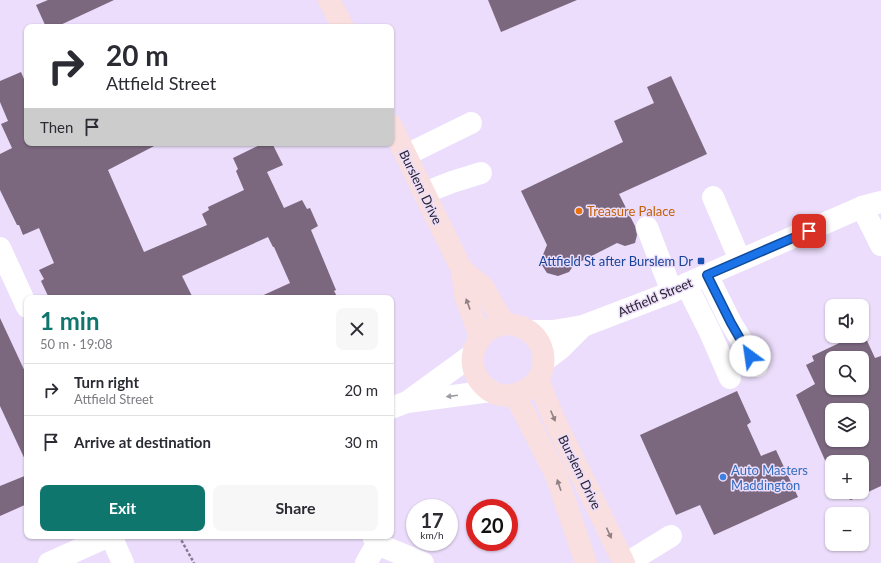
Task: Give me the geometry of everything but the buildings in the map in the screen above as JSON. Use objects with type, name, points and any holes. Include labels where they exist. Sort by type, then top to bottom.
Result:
[{"type":"main road","points":[[329,0],[341,24]]},
{"type":"main road","name":"Burslem Drive","points":[[394,131],[462,270],[465,295],[476,346],[473,365],[476,376],[482,385],[519,403],[556,475],[586,563]]},
{"type":"main road","name":"Burslem Drive","points":[[462,270],[483,287],[504,324]]},
{"type":"main road","points":[[476,346],[487,331],[495,326],[513,324],[530,331]]},
{"type":"main road","name":"Burslem Drive","points":[[530,331],[538,339],[543,350],[541,370],[554,419],[624,563]]},
{"type":"main road","points":[[501,393],[522,393],[531,388],[541,370]]},
{"type":"street","points":[[406,155],[471,123]]},
{"type":"street","points":[[424,193],[481,173]]},
{"type":"street","points":[[713,197],[740,260]]},
{"type":"street","points":[[872,204],[881,245]]},
{"type":"street","name":"Attfield Street","points":[[530,331],[553,331],[583,326],[679,288],[740,260],[872,204]]},
{"type":"street","points":[[647,227],[679,288],[710,332],[730,378]]},
{"type":"street","points":[[0,248],[24,301]]},
{"type":"street","points":[[707,275],[731,323],[757,366]]},
{"type":"street","name":"Attfield Street","points":[[541,370],[583,326]]},
{"type":"street","points":[[399,405],[476,346]]},
{"type":"street","points":[[399,405],[501,393]]},
{"type":"street","points":[[627,563],[671,536]]},
{"type":"street","points":[[49,563],[103,539]]},
{"type":"street","points":[[111,539],[123,563]]},
{"type":"street","points":[[366,563],[375,540],[424,563]]},
{"type":"path","points":[[181,539],[194,563]]},
{"type":"place","name":"Treasure Palace","points":[[579,211]]},
{"type":"place","name":"Attfield St after Burslem Dr","points":[[701,261]]},
{"type":"place","name":"Auto Masters Maddington","points":[[723,477]]},
{"type":"route","points":[[750,356],[731,323],[707,275],[809,231]]}]
